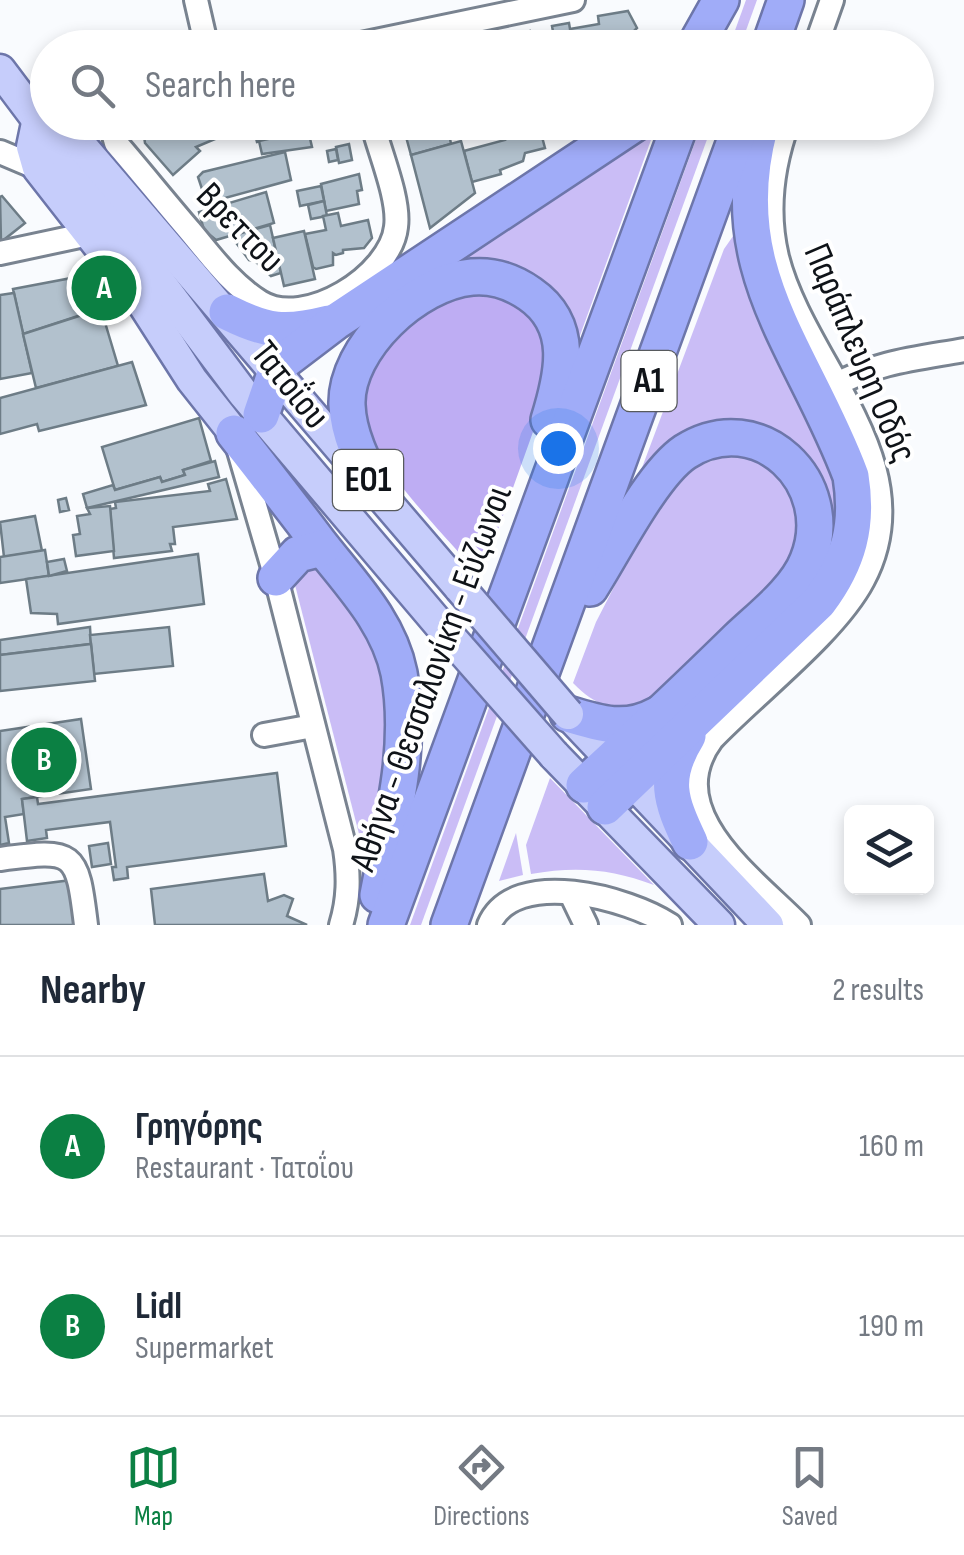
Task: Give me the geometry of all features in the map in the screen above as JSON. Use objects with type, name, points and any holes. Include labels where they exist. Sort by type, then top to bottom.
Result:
[{"type":"highway","points":[[705,30],[724,0]]},
{"type":"highway","points":[[714,30],[724,0]]},
{"type":"highway","points":[[776,30],[787,0]]},
{"type":"highway","points":[[781,30],[787,0]]},
{"type":"highway","points":[[372,925],[400,778],[404,724],[399,670],[382,628],[322,548],[248,424],[285,360],[335,322],[610,140]]},
{"type":"highway","name":"Αθήνα - Θεσσαλονίκη - Εύζωνοι","points":[[386,925],[674,140]]},
{"type":"highway","name":"Α1","points":[[449,925],[736,140]]},
{"type":"highway","points":[[594,796],[684,712],[819,602],[847,556],[854,530],[851,476],[759,274],[750,236],[748,197],[757,140]]},
{"type":"highway","points":[[378,492],[352,435],[347,407],[354,364],[381,328],[425,295],[470,277],[495,278],[520,286],[543,303],[561,337],[562,374],[545,436],[537,515]]},
{"type":"highway","points":[[227,312],[260,328],[279,331],[335,322]]},
{"type":"highway","points":[[556,639],[671,463],[693,448],[719,439],[746,440],[772,449],[793,465],[813,500],[818,526],[807,565],[684,712],[672,777],[672,804],[690,842]]},
{"type":"highway","points":[[276,578],[298,554],[322,548]]},
{"type":"highway","points":[[568,714],[611,726],[626,726],[684,712]]},
{"type":"main road","name":"Τατοΐου","points":[[0,70],[30,100]]},
{"type":"main road","points":[[36,140],[32,147],[38,168],[138,296],[192,380],[248,424]]},
{"type":"main road","name":"Τατοΐου","points":[[62,140],[248,424],[444,630],[554,755],[719,925]]},
{"type":"main road","name":"Τατοΐου","points":[[68,140],[227,312],[568,714],[768,925]]},
{"type":"street","points":[[196,0],[203,30]]},
{"type":"street","points":[[405,30],[471,10],[572,0]]},
{"type":"street","points":[[821,30],[832,0]]},
{"type":"street","name":"Βρεττου","points":[[115,140],[228,277],[263,304],[294,310],[325,304],[374,270],[390,250],[397,215],[377,140]]},
{"type":"street","name":"Παράπλευρη Οδός","points":[[782,140],[771,196],[776,254],[790,293],[879,477],[882,510],[872,562],[857,591],[834,620],[712,739],[699,759],[696,779],[699,809],[710,834],[800,925]]},
{"type":"street","points":[[0,152],[38,168]]},
{"type":"street","points":[[0,253],[89,234]]},
{"type":"street","points":[[836,385],[858,372],[964,350]]},
{"type":"street","points":[[248,424],[276,578],[346,849],[347,907],[340,925]]},
{"type":"street","points":[[264,735],[313,726]]},
{"type":"street","points":[[0,859],[49,852],[72,861],[80,876],[86,925]]},
{"type":"street","points":[[571,894],[586,925]]},
{"type":"street","points":[[490,925],[500,906],[513,898],[571,894],[613,898],[638,906],[670,925]]},
{"type":"shaded area","points":[[746,0],[757,0],[746,30],[735,30]]},
{"type":"shaded area","points":[[632,140],[651,140],[578,341],[443,270]]},
{"type":"shaded area","points":[[696,140],[707,140],[421,925],[410,925]]},
{"type":"shaded area","points":[[738,229],[843,484],[825,581],[829,537],[755,432],[631,497],[724,249]]},
{"type":"shaded area","points":[[498,287],[547,325],[548,390],[481,577],[413,500],[380,455],[363,416],[363,401],[372,355],[435,303]]},
{"type":"shaded area","points":[[721,457],[747,459],[765,466],[799,497],[795,566],[641,709],[596,701],[573,683],[596,622],[630,556],[677,484],[697,467]]},
{"type":"shaded area","points":[[309,566],[321,567],[368,629],[396,723],[368,869],[295,585],[299,572]]},
{"type":"shaded area","points":[[550,778],[654,885],[594,870],[531,874],[526,845]]},
{"type":"shaded area","points":[[516,833],[523,875],[499,881]]},
{"type":"building","points":[[628,11],[637,28],[553,30],[552,26],[569,23],[570,29],[599,24],[598,16]]},
{"type":"building","points":[[145,140],[213,140],[196,147],[200,151],[173,175]]},
{"type":"building","points":[[310,140],[312,147],[262,154],[259,141]]},
{"type":"building","points":[[407,140],[450,140],[451,144],[411,155]]},
{"type":"building","points":[[505,140],[543,140],[545,148],[525,153],[523,161],[500,170],[501,174],[472,182],[464,151]]},
{"type":"building","points":[[461,141],[475,193],[430,228],[411,155]]},
{"type":"building","points":[[349,144],[352,160],[339,163],[336,147]]},
{"type":"building","points":[[336,149],[338,160],[329,162],[327,151]]},
{"type":"building","points":[[285,152],[291,180],[206,201],[198,177],[203,172]]},
{"type":"building","points":[[359,174],[359,204],[326,211],[321,184]]},
{"type":"building","points":[[321,186],[324,201],[300,206],[297,191]]},
{"type":"building","points":[[266,192],[274,223],[216,240],[204,230],[199,212]]},
{"type":"building","points":[[0,197],[25,223],[1,242]]},
{"type":"building","points":[[324,201],[327,216],[311,219],[308,205]]},
{"type":"building","points":[[338,213],[341,226],[368,220],[372,238],[364,248],[333,253],[333,265],[316,269],[305,234],[326,230],[323,216]]},
{"type":"building","points":[[270,225],[281,273],[271,276],[249,260],[231,236]]},
{"type":"building","points":[[304,231],[315,279],[284,286],[273,238]]},
{"type":"building","points":[[77,277],[86,290],[108,283],[124,301],[23,334],[13,289]]},
{"type":"building","points":[[14,293],[32,373],[0,379],[0,295]]},
{"type":"building","points":[[107,307],[110,318],[104,319],[118,366],[36,388],[23,334]]},
{"type":"building","points":[[132,362],[146,405],[39,431],[37,424],[0,434],[0,398]]},
{"type":"building","points":[[199,418],[211,461],[162,482],[160,477],[115,490],[102,447]]},
{"type":"building","points":[[215,461],[219,477],[87,508],[83,494],[160,477],[162,482],[185,475],[183,470]]},
{"type":"building","points":[[226,479],[237,519],[173,527],[172,551],[114,558],[110,509],[116,508],[115,502],[210,491],[208,484]]},
{"type":"building","points":[[66,498],[69,510],[60,512],[58,500]]},
{"type":"building","points":[[110,506],[114,551],[76,556],[73,535],[80,534],[77,516],[90,514],[87,508]]},
{"type":"building","points":[[35,516],[42,551],[4,557],[0,522]]},
{"type":"building","points":[[45,550],[49,576],[0,583],[0,557]]},
{"type":"building","points":[[198,554],[204,604],[58,624],[57,614],[31,613],[26,579]]},
{"type":"building","points":[[64,559],[67,571],[49,576],[47,562]]},
{"type":"building","points":[[90,627],[91,644],[0,655],[0,640]]},
{"type":"building","points":[[169,627],[173,666],[94,674],[90,635]]},
{"type":"building","points":[[91,644],[95,681],[0,691],[0,655]]},
{"type":"building","points":[[81,719],[91,789],[22,799],[24,814],[5,817],[9,843],[0,845],[0,731]]},
{"type":"building","points":[[277,773],[286,846],[127,867],[128,878],[114,880],[110,822],[46,830],[47,838],[27,841],[22,799],[37,797],[38,804]]},
{"type":"building","points":[[108,843],[111,864],[92,867],[89,846]]},
{"type":"building","points":[[264,874],[268,901],[284,895],[293,899],[287,916],[307,925],[155,925],[151,889]]},
{"type":"building","points":[[72,880],[77,925],[0,925],[0,889]]},
{"type":"place","name":"Γρηγόρης","points":[[104,288]]},
{"type":"place","name":"Lidl","points":[[44,760]]}]
